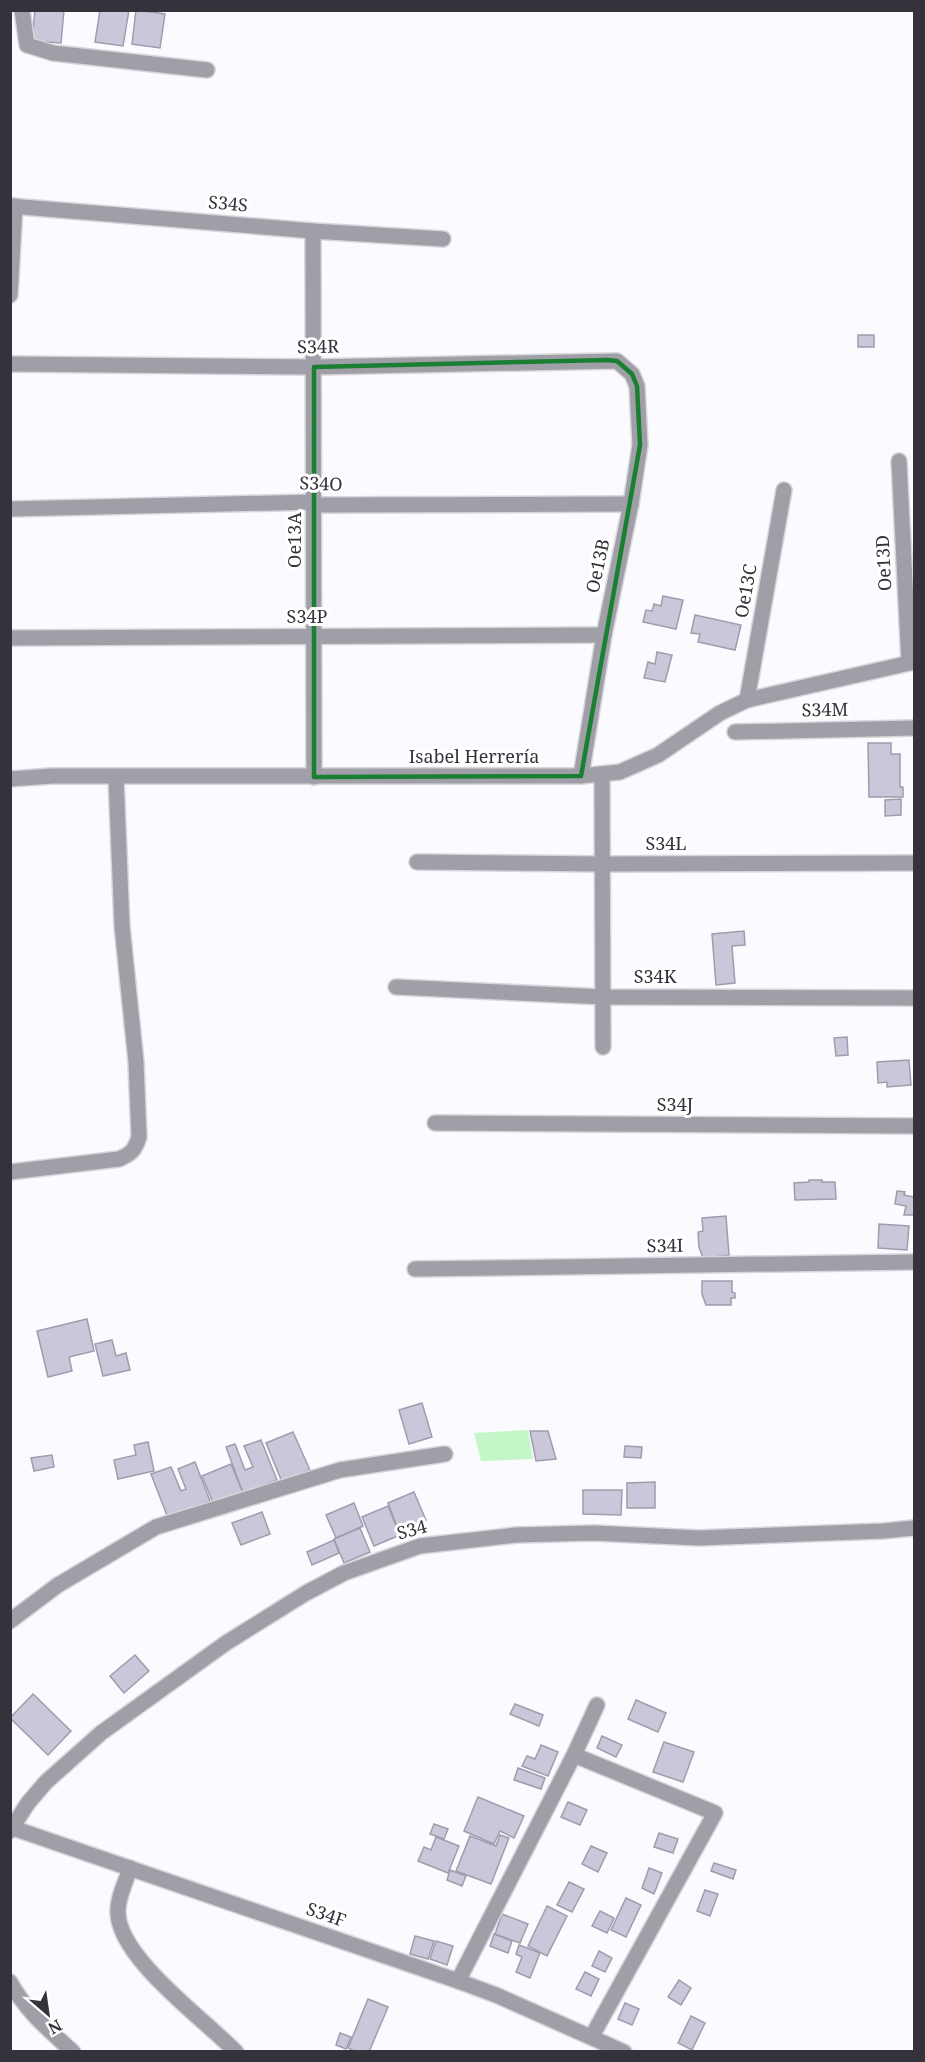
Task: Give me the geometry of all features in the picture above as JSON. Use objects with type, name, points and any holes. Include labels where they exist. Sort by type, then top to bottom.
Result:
[{"type":"street","points":[[22,10],[27,45],[53,53],[207,70]]},
{"type":"street","points":[[10,295],[13,206]]},
{"type":"street","name":"S34S","points":[[13,206],[313,231],[443,239]]},
{"type":"street","name":"Oe13A","points":[[313,231],[314,777]]},
{"type":"street","name":"S34R","points":[[10,364],[314,367],[608,360],[617,361],[624,366]]},
{"type":"street","name":"Oe13B","points":[[581,776],[604,635],[631,504],[640,445],[637,387],[632,374],[624,366]]},
{"type":"street","name":"Oe13D","points":[[899,461],[912,663]]},
{"type":"street","name":"Oe13C","points":[[747,700],[784,490]]},
{"type":"street","name":"S34O","points":[[10,509],[302,502],[314,502],[314,505],[631,504]]},
{"type":"street","name":"S34P","points":[[10,638],[604,635]]},
{"type":"street","name":"Isabel Herrería","points":[[10,779],[52,776],[581,776],[620,772],[658,755],[720,713],[747,700],[912,663]]},
{"type":"street","name":"S34M","points":[[735,732],[915,728]]},
{"type":"street","points":[[602,774],[603,1047]]},
{"type":"street","points":[[10,1172],[119,1158],[131,1154],[139,1137],[136,1062],[122,926],[116,777]]},
{"type":"street","name":"S34L","points":[[417,862],[915,863]]},
{"type":"street","name":"S34K","points":[[396,987],[604,997],[915,998]]},
{"type":"street","name":"S34J","points":[[435,1123],[915,1126]]},
{"type":"street","name":"S34I","points":[[415,1269],[915,1262]]},
{"type":"street","points":[[10,1621],[58,1585],[156,1527],[340,1470],[445,1454]]},
{"type":"street","name":"S34","points":[[11,1829],[28,1803],[46,1782],[100,1733],[226,1643],[306,1593],[344,1573],[420,1546],[516,1535],[594,1533],[699,1538],[883,1532],[915,1528]]},
{"type":"street","points":[[458,1981],[574,1755],[597,1705]]},
{"type":"street","points":[[574,1755],[715,1813],[592,2036]]},
{"type":"street","name":"S34F","points":[[11,1829],[458,1981],[592,2036],[624,2052]]},
{"type":"street","points":[[130,1868],[118,1906],[118,1920],[128,1944],[153,1974],[236,2052]]},
{"type":"street","points":[[10,1982],[39,2022],[73,2052]]},
{"type":"highlighted area","points":[[607,360],[617,361],[632,374],[637,386],[640,445],[581,776],[314,777],[314,367]]},
{"type":"green space","points":[[528,1430],[533,1459],[481,1461],[474,1433]]},
{"type":"building","points":[[35,10],[64,10],[61,43],[32,41]]},
{"type":"building","points":[[100,10],[129,10],[123,46],[95,42]]},
{"type":"building","points":[[136,10],[165,14],[160,48],[132,44]]},
{"type":"building","points":[[858,335],[874,335],[874,347],[858,347]]},
{"type":"building","points":[[663,596],[683,600],[676,629],[643,622],[646,610],[652,611],[654,604],[661,606]]},
{"type":"building","points":[[695,615],[741,625],[735,650],[698,642],[700,634],[691,633]]},
{"type":"building","points":[[657,652],[672,655],[665,682],[644,678],[648,662],[655,664]]},
{"type":"building","points":[[868,743],[891,743],[891,754],[900,754],[900,787],[903,787],[903,797],[869,797]]},
{"type":"building","points":[[901,799],[901,815],[885,816],[885,800]]},
{"type":"building","points":[[744,931],[745,945],[732,946],[735,983],[716,985],[712,934]]},
{"type":"building","points":[[847,1037],[848,1055],[836,1056],[834,1038]]},
{"type":"building","points":[[909,1060],[911,1085],[887,1087],[887,1082],[878,1083],[877,1062]]},
{"type":"building","points":[[809,1180],[835,1182],[836,1199],[795,1200],[794,1183],[809,1182]]},
{"type":"building","points":[[897,1191],[914,1197],[914,1215],[904,1215],[906,1206],[895,1204]]},
{"type":"building","points":[[726,1216],[729,1255],[703,1258],[699,1247],[698,1232],[703,1231],[702,1218]]},
{"type":"building","points":[[879,1224],[909,1226],[907,1250],[878,1248]]},
{"type":"building","points":[[702,1281],[732,1281],[732,1292],[735,1293],[735,1298],[731,1298],[731,1305],[706,1305],[702,1294]]},
{"type":"building","points":[[87,1319],[94,1351],[69,1357],[72,1371],[48,1377],[37,1331]]},
{"type":"building","points":[[112,1340],[116,1356],[126,1353],[130,1370],[103,1376],[95,1344]]},
{"type":"building","points":[[422,1403],[432,1437],[409,1444],[399,1410]]},
{"type":"building","points":[[530,1431],[548,1431],[556,1459],[536,1461]]},
{"type":"building","points":[[293,1432],[310,1470],[282,1482],[266,1443]]},
{"type":"building","points":[[261,1440],[277,1480],[243,1493],[226,1447],[235,1444],[245,1470],[253,1467],[244,1446]]},
{"type":"building","points":[[148,1442],[154,1471],[118,1479],[114,1460],[136,1455],[134,1445]]},
{"type":"building","points":[[625,1446],[642,1447],[641,1458],[624,1457]]},
{"type":"building","points":[[52,1455],[54,1467],[34,1471],[31,1458]]},
{"type":"building","points":[[195,1462],[210,1501],[168,1518],[151,1474],[171,1467],[181,1491],[186,1489],[178,1469]]},
{"type":"building","points":[[231,1464],[243,1493],[214,1505],[202,1476]]},
{"type":"building","points":[[655,1482],[655,1508],[627,1508],[627,1483]]},
{"type":"building","points":[[583,1490],[622,1490],[621,1515],[583,1514]]},
{"type":"building","points":[[414,1492],[426,1520],[399,1532],[388,1503]]},
{"type":"building","points":[[354,1503],[363,1526],[336,1538],[326,1515]]},
{"type":"building","points":[[388,1506],[400,1535],[374,1546],[362,1517]]},
{"type":"building","points":[[262,1512],[270,1534],[241,1545],[232,1523]]},
{"type":"building","points":[[360,1528],[370,1552],[344,1563],[334,1539]]},
{"type":"building","points":[[334,1540],[339,1553],[312,1565],[307,1552]]},
{"type":"building","points":[[135,1655],[149,1671],[124,1693],[110,1676]]},
{"type":"building","points":[[33,1694],[71,1731],[48,1755],[10,1718]]},
{"type":"building","points":[[636,1700],[666,1713],[658,1732],[628,1719]]},
{"type":"building","points":[[515,1704],[543,1715],[539,1726],[510,1714]]},
{"type":"building","points":[[602,1736],[622,1745],[616,1757],[597,1748]]},
{"type":"building","points":[[664,1742],[694,1752],[683,1782],[653,1772]]},
{"type":"building","points":[[541,1745],[558,1752],[548,1776],[522,1766],[527,1756],[535,1759]]},
{"type":"building","points":[[518,1768],[545,1778],[541,1789],[514,1780]]},
{"type":"building","points":[[478,1797],[524,1816],[514,1838],[500,1831],[494,1844],[464,1831]]},
{"type":"building","points":[[568,1802],[587,1810],[580,1825],[561,1817]]},
{"type":"building","points":[[434,1824],[448,1829],[444,1839],[430,1834]]},
{"type":"building","points":[[659,1833],[678,1839],[673,1853],[654,1847]]},
{"type":"building","points":[[500,1835],[509,1838],[491,1884],[456,1871],[470,1836],[496,1846]]},
{"type":"building","points":[[436,1837],[459,1846],[448,1873],[418,1861],[424,1847],[431,1850]]},
{"type":"building","points":[[591,1846],[607,1853],[598,1872],[582,1864]]},
{"type":"building","points":[[714,1863],[736,1870],[733,1879],[711,1871]]},
{"type":"building","points":[[649,1868],[662,1873],[654,1894],[642,1888]]},
{"type":"building","points":[[450,1870],[466,1876],[462,1886],[447,1880]]},
{"type":"building","points":[[569,1882],[584,1889],[572,1912],[557,1905]]},
{"type":"building","points":[[705,1890],[718,1894],[710,1916],[697,1911]]},
{"type":"building","points":[[626,1898],[641,1905],[626,1937],[611,1930]]},
{"type":"building","points":[[547,1906],[567,1916],[547,1956],[528,1946]]},
{"type":"building","points":[[600,1911],[614,1918],[607,1933],[592,1926]]},
{"type":"building","points":[[502,1914],[528,1924],[520,1943],[495,1934]]},
{"type":"building","points":[[494,1934],[512,1941],[508,1953],[490,1946]]},
{"type":"building","points":[[415,1936],[434,1941],[428,1959],[410,1954]]},
{"type":"building","points":[[436,1941],[453,1946],[447,1965],[430,1959]]},
{"type":"building","points":[[519,1945],[540,1953],[530,1978],[516,1972],[522,1957],[516,1954]]},
{"type":"building","points":[[599,1951],[612,1958],[605,1972],[592,1966]]},
{"type":"building","points":[[585,1972],[599,1979],[591,1996],[576,1989]]},
{"type":"building","points":[[679,1980],[691,1988],[681,2005],[668,1997]]},
{"type":"building","points":[[368,1999],[388,2007],[369,2052],[356,2052],[348,2048]]},
{"type":"building","points":[[625,2003],[639,2009],[632,2025],[618,2019]]},
{"type":"building","points":[[691,2016],[705,2023],[692,2050],[678,2043]]},
{"type":"building","points":[[340,2033],[351,2037],[346,2049],[336,2045]]}]
